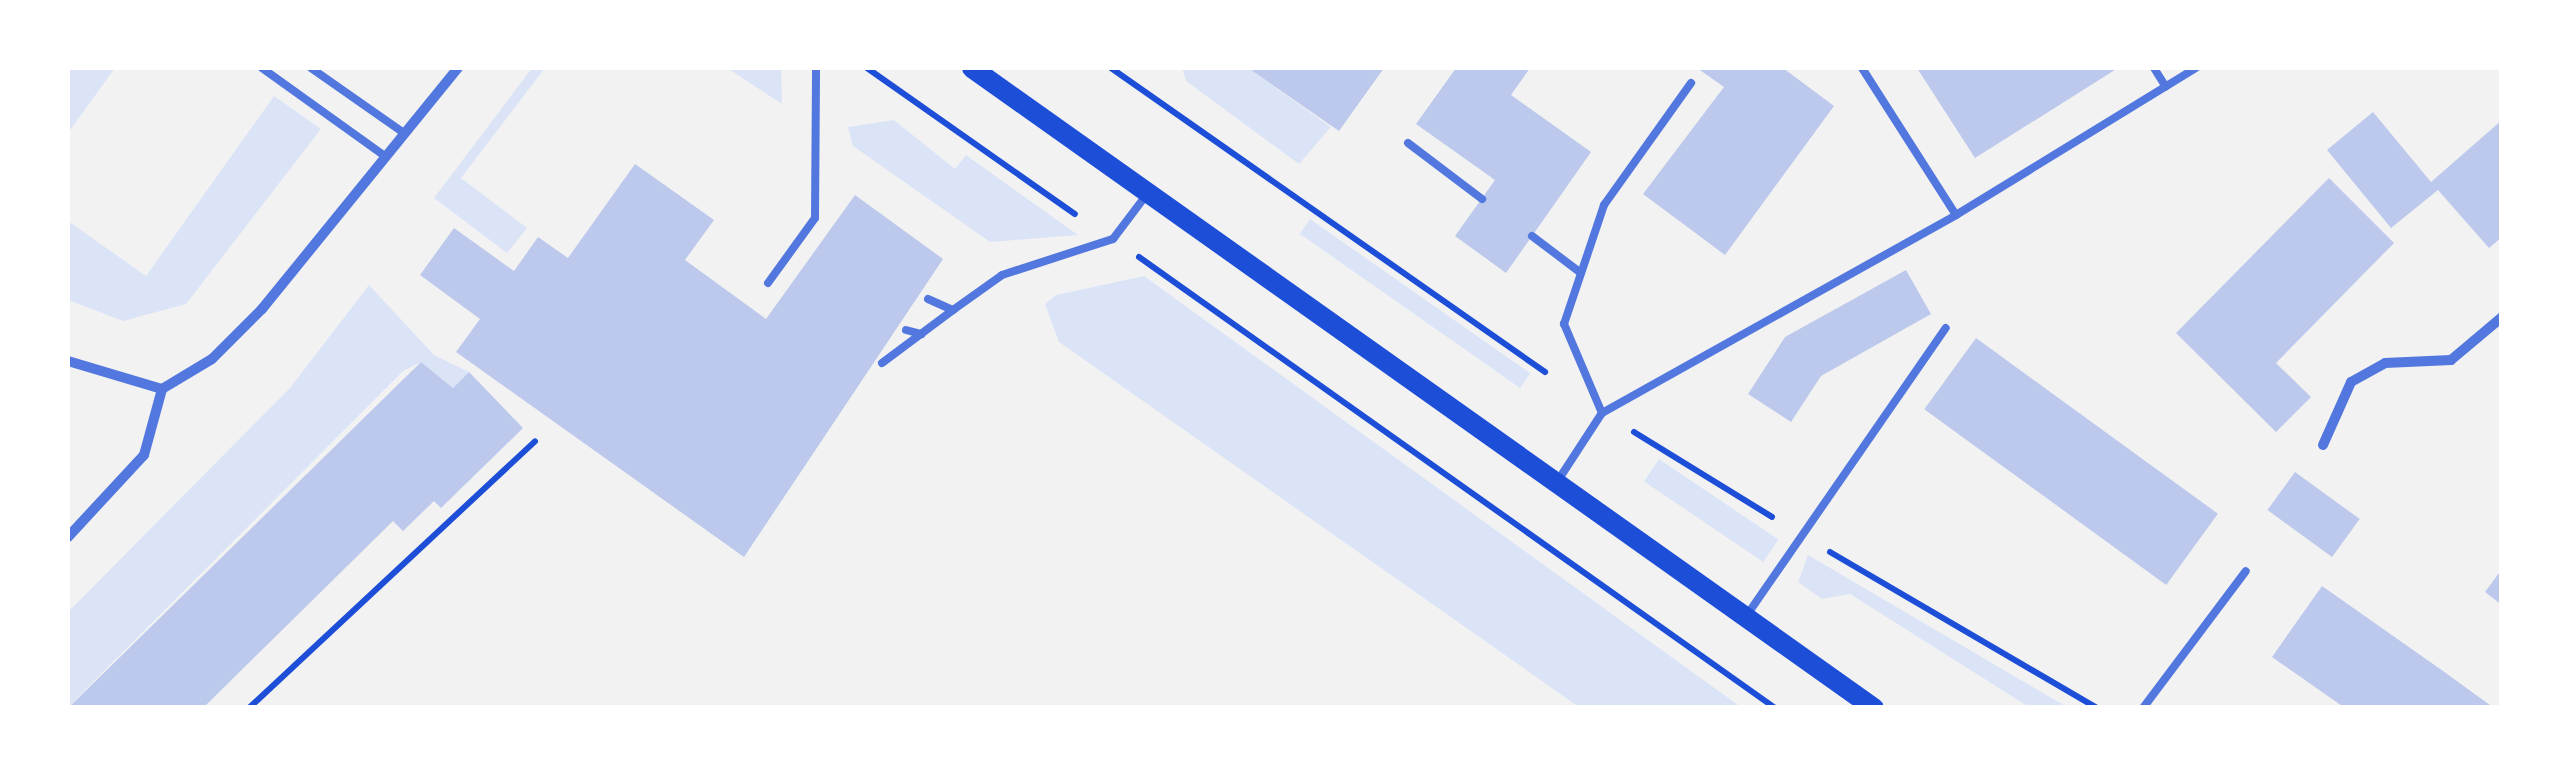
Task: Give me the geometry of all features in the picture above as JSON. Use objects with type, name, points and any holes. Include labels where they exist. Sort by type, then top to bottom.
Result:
[{"type":"main road","points":[[972,68],[1871,704],[1894,708]]},
{"type":"street","points":[[68,538],[144,456],[162,389],[212,359],[262,309],[458,68]]},
{"type":"street","points":[[2323,444],[2351,382],[2385,363],[2451,360],[2502,317]]},
{"type":"street","points":[[68,361],[162,389]]},
{"type":"lane","points":[[262,68],[386,156]]},
{"type":"lane","points":[[312,68],[404,133]]},
{"type":"lane","points":[[768,283],[814,218],[816,68]]},
{"type":"lane","points":[[1862,68],[1956,216]]},
{"type":"lane","points":[[2154,68],[2166,86]]},
{"type":"lane","points":[[1557,482],[1602,412],[1956,216],[2196,68]]},
{"type":"lane","points":[[1602,412],[1564,324],[1604,205],[1691,82]]},
{"type":"lane","points":[[1408,143],[1482,199]]},
{"type":"lane","points":[[882,364],[1002,275],[1112,239],[1148,194]]},
{"type":"lane","points":[[1532,236],[1582,273]]},
{"type":"lane","points":[[928,299],[953,310]]},
{"type":"lane","points":[[1747,615],[1946,328]]},
{"type":"lane","points":[[906,330],[921,334]]},
{"type":"lane","points":[[2143,708],[2246,570]]},
{"type":"path","points":[[868,68],[1775,708]]},
{"type":"path","points":[[248,708],[535,441]]},
{"type":"shaded area","points":[[68,68],[115,68],[68,133]]},
{"type":"shaded area","points":[[532,68],[545,68],[461,178],[527,228],[507,253],[434,198]]},
{"type":"shaded area","points":[[727,68],[781,68],[782,104]]},
{"type":"shaded area","points":[[1182,68],[1248,68],[1331,127],[1299,164],[1186,81]]},
{"type":"shaded area","points":[[274,96],[321,129],[186,304],[123,321],[68,300],[68,221],[146,276]]},
{"type":"shaded area","points":[[894,120],[955,169],[966,155],[1078,235],[990,242],[853,146],[848,127]]},
{"type":"shaded area","points":[[1310,219],[1530,373],[1520,388],[1300,234]]},
{"type":"shaded area","points":[[1144,276],[1738,705],[1579,707],[1059,342],[1045,304],[1056,295]]},
{"type":"shaded area","points":[[369,285],[434,355],[469,372],[453,388],[421,362],[403,371],[68,707],[68,612],[290,388]]},
{"type":"shaded area","points":[[1659,459],[1778,540],[1763,562],[1644,481]]},
{"type":"shaded area","points":[[1808,555],[2067,707],[2029,707],[1850,594],[1822,599],[1798,582]]},
{"type":"building","points":[[1248,68],[1384,68],[1339,131]]},
{"type":"building","points":[[1456,68],[1530,68],[1511,95],[1591,152],[1506,273],[1455,236],[1495,180],[1416,124]]},
{"type":"building","points":[[1697,68],[1783,68],[1834,106],[1725,255],[1643,194],[1724,87]]},
{"type":"building","points":[[1917,68],[2118,68],[1975,158]]},
{"type":"building","points":[[2373,112],[2431,182],[2502,120],[2502,237],[2489,248],[2438,190],[2391,228],[2327,150]]},
{"type":"building","points":[[635,164],[714,220],[685,260],[766,319],[855,195],[943,259],[744,557],[456,352],[480,319],[420,275],[454,228],[514,271],[538,237],[568,258]]},
{"type":"building","points":[[2329,178],[2394,243],[2276,363],[2311,397],[2276,432],[2176,333]]},
{"type":"building","points":[[1906,270],[1931,314],[1821,376],[1791,422],[1748,394],[1785,337]]},
{"type":"building","points":[[1976,338],[2218,514],[2166,585],[1924,409]]},
{"type":"building","points":[[421,362],[453,388],[469,372],[523,428],[441,508],[434,501],[403,531],[393,521],[203,708],[68,708]]},
{"type":"building","points":[[2295,472],[2360,519],[2332,557],[2267,510]]},
{"type":"building","points":[[2502,569],[2502,605],[2485,592]]},
{"type":"building","points":[[2322,586],[2494,708],[2345,708],[2272,657]]}]
